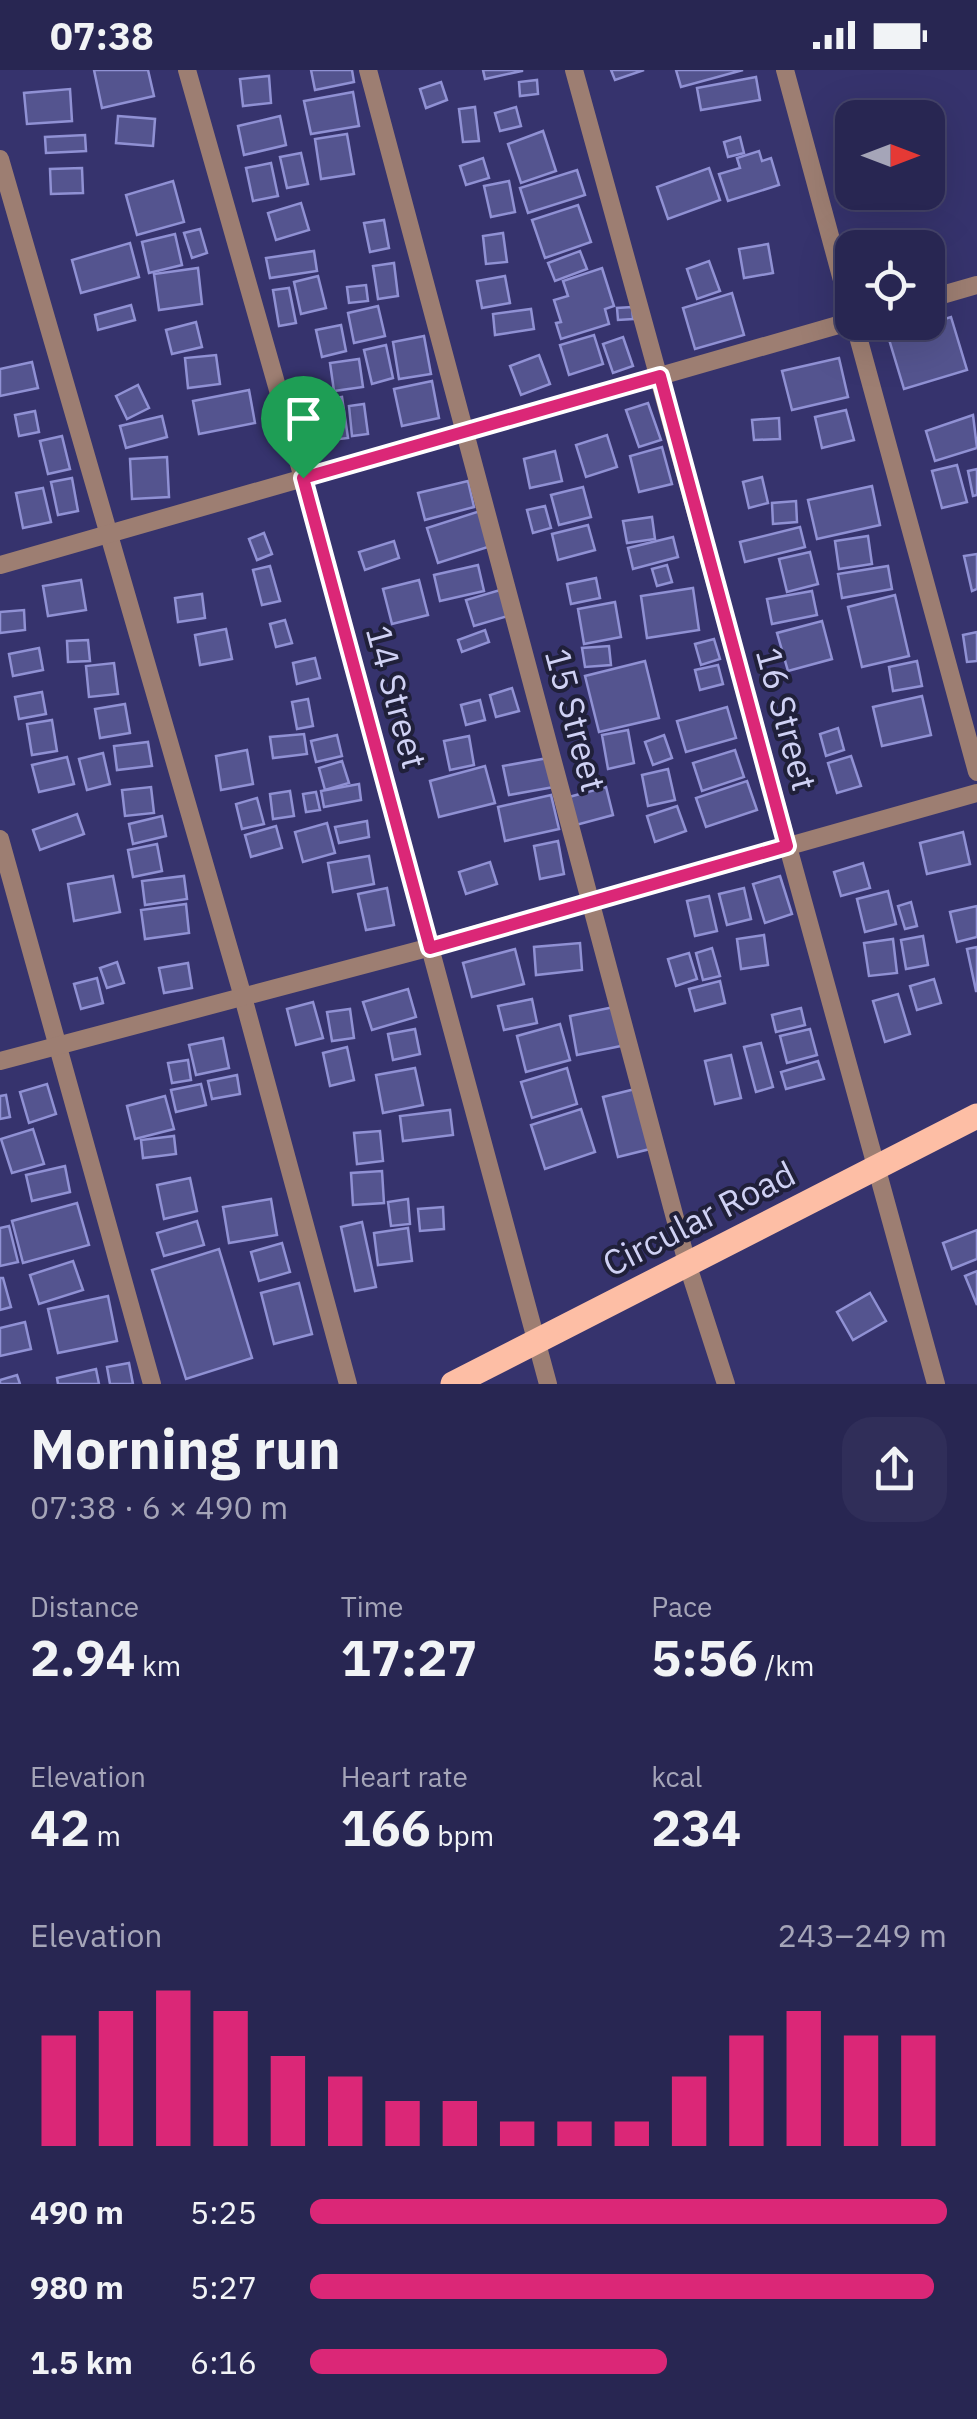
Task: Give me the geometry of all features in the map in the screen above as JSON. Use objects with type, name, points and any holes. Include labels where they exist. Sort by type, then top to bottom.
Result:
[{"type":"main road","name":"Circular Road","points":[[453,1384],[977,1116]]},
{"type":"street","name":"14 Street","points":[[186,70],[303,478],[548,1384]]},
{"type":"street","name":"15 Street","points":[[368,70],[687,1263],[726,1384]]},
{"type":"street","name":"16 Street","points":[[574,70],[936,1384]]},
{"type":"street","points":[[786,70],[835,253]]},
{"type":"street","points":[[0,159],[243,997],[348,1384]]},
{"type":"street","points":[[945,294],[977,285]]},
{"type":"street","points":[[0,566],[835,325]]},
{"type":"street","points":[[858,340],[977,772]]},
{"type":"street","points":[[0,1061],[430,948],[977,793]]},
{"type":"street","points":[[0,839],[152,1384]]},
{"type":"building","points":[[94,70],[148,70],[154,96],[102,108]]},
{"type":"building","points":[[311,70],[352,70],[354,82],[315,90]]},
{"type":"building","points":[[483,70],[522,70],[522,71],[485,79]]},
{"type":"building","points":[[611,70],[644,70],[615,80]]},
{"type":"building","points":[[676,70],[743,70],[681,87]]},
{"type":"building","points":[[269,76],[271,103],[243,106],[240,79]]},
{"type":"building","points":[[756,77],[760,100],[701,110],[697,88]]},
{"type":"building","points":[[537,80],[538,94],[520,96],[519,82]]},
{"type":"building","points":[[441,82],[447,100],[426,108],[420,89]]},
{"type":"building","points":[[70,89],[72,121],[27,124],[24,93]]},
{"type":"building","points":[[353,92],[359,126],[311,134],[304,101]]},
{"type":"building","points":[[475,107],[479,141],[463,142],[459,109]]},
{"type":"building","points":[[516,107],[521,126],[500,131],[495,113]]},
{"type":"building","points":[[118,116],[155,119],[153,146],[116,143]]},
{"type":"building","points":[[280,116],[286,145],[244,155],[238,126]]},
{"type":"building","points":[[543,131],[556,171],[521,183],[508,144]]},
{"type":"building","points":[[347,134],[354,174],[321,179],[315,139]]},
{"type":"building","points":[[85,135],[86,151],[46,153],[45,137]]},
{"type":"building","points":[[740,137],[744,153],[728,157],[724,142]]},
{"type":"building","points":[[759,151],[762,161],[771,158],[779,185],[728,201],[719,174],[740,168],[737,158]]},
{"type":"building","points":[[301,153],[308,184],[287,188],[280,157]]},
{"type":"building","points":[[483,158],[489,178],[466,185],[460,166]]},
{"type":"building","points":[[271,163],[278,196],[253,201],[246,168]]},
{"type":"building","points":[[82,168],[83,193],[51,194],[50,169]]},
{"type":"building","points":[[709,168],[720,200],[668,219],[657,187]]},
{"type":"building","points":[[577,170],[585,195],[528,213],[520,188]]},
{"type":"building","points":[[173,181],[184,222],[137,235],[126,195]]},
{"type":"building","points":[[509,181],[515,212],[491,217],[484,186]]},
{"type":"building","points":[[301,203],[309,230],[276,240],[268,213]]},
{"type":"building","points":[[578,205],[591,242],[545,258],[532,220]]},
{"type":"building","points":[[384,220],[389,248],[370,252],[364,223]]},
{"type":"building","points":[[200,229],[207,253],[192,258],[184,233]]},
{"type":"building","points":[[503,233],[507,262],[486,264],[483,236]]},
{"type":"building","points":[[175,234],[182,265],[149,273],[142,242]]},
{"type":"building","points":[[130,243],[139,277],[81,293],[72,260]]},
{"type":"building","points":[[768,244],[773,273],[744,278],[739,249]]},
{"type":"building","points":[[314,251],[317,271],[270,278],[266,258]]},
{"type":"building","points":[[580,251],[587,269],[555,281],[548,263]]},
{"type":"building","points":[[709,261],[720,291],[697,299],[687,269]]},
{"type":"building","points":[[394,263],[398,296],[378,299],[373,266]]},
{"type":"building","points":[[198,268],[202,304],[159,310],[154,274]]},
{"type":"building","points":[[602,268],[614,306],[605,309],[609,324],[561,339],[556,323],[561,322],[554,300],[568,296],[563,281]]},
{"type":"building","points":[[318,276],[326,308],[301,314],[294,282]]},
{"type":"building","points":[[505,276],[510,303],[482,308],[477,281]]},
{"type":"building","points":[[366,285],[368,301],[349,303],[347,287]]},
{"type":"building","points":[[289,288],[296,323],[279,326],[273,290]]},
{"type":"building","points":[[732,293],[744,335],[695,349],[683,308]]},
{"type":"building","points":[[131,305],[135,320],[98,330],[95,315]]},
{"type":"building","points":[[378,306],[385,336],[354,343],[348,313]]},
{"type":"building","points":[[632,307],[633,319],[618,320],[617,308]]},
{"type":"building","points":[[531,309],[534,329],[495,335],[493,314]]},
{"type":"building","points":[[951,317],[967,370],[904,389],[889,340],[945,340],[945,319]]},
{"type":"building","points":[[196,322],[202,347],[172,354],[166,330]]},
{"type":"building","points":[[341,325],[346,351],[322,357],[316,330]]},
{"type":"building","points":[[594,335],[603,364],[569,375],[560,345]]},
{"type":"building","points":[[424,336],[431,374],[399,379],[393,342]]},
{"type":"building","points":[[623,337],[633,366],[613,373],[603,344]]},
{"type":"building","points":[[386,345],[393,378],[372,384],[364,350]]},
{"type":"building","points":[[216,355],[220,384],[188,388],[185,358]]},
{"type":"building","points":[[539,355],[550,384],[521,395],[510,366]]},
{"type":"building","points":[[839,358],[848,397],[792,410],[782,371]]},
{"type":"building","points":[[359,359],[363,387],[334,391],[330,363]]},
{"type":"building","points":[[32,362],[38,388],[0,396],[0,369]]},
{"type":"building","points":[[432,381],[439,418],[402,426],[394,389]]},
{"type":"building","points":[[138,385],[149,408],[127,419],[116,396]]},
{"type":"building","points":[[249,390],[255,423],[199,434],[193,401]]},
{"type":"building","points":[[342,397],[348,438],[315,442],[309,402]]},
{"type":"building","points":[[648,403],[661,440],[639,447],[626,410]]},
{"type":"building","points":[[364,404],[368,434],[352,436],[349,406]]},
{"type":"building","points":[[846,410],[854,440],[822,448],[815,417]]},
{"type":"building","points":[[35,411],[39,432],[19,436],[15,415]]},
{"type":"building","points":[[973,415],[977,448],[935,461],[926,431]]},
{"type":"building","points":[[162,416],[167,437],[126,448],[120,426]]},
{"type":"building","points":[[779,418],[780,439],[754,440],[752,420]]},
{"type":"building","points":[[607,435],[617,467],[586,477],[576,445]]},
{"type":"building","points":[[62,436],[70,469],[48,474],[40,441]]},
{"type":"building","points":[[662,447],[672,484],[639,492],[630,456]]},
{"type":"building","points":[[555,451],[562,481],[530,488],[524,459]]},
{"type":"building","points":[[167,457],[169,497],[132,499],[130,459]]},
{"type":"building","points":[[957,465],[967,502],[942,508],[932,471]]},
{"type":"building","points":[[977,469],[977,495],[973,496],[968,471]]},
{"type":"building","points":[[762,477],[768,503],[749,508],[743,482]]},
{"type":"building","points":[[72,478],[78,511],[58,515],[51,482]]},
{"type":"building","points":[[468,481],[474,507],[425,520],[418,493]]},
{"type":"building","points":[[872,486],[880,525],[817,539],[808,500]]},
{"type":"building","points":[[583,487],[591,517],[559,525],[551,495]]},
{"type":"building","points":[[43,488],[51,522],[23,528],[16,493]]},
{"type":"building","points":[[796,501],[797,522],[773,524],[772,503]]},
{"type":"building","points":[[545,506],[551,528],[533,533],[527,510]]},
{"type":"building","points":[[480,511],[491,546],[438,563],[427,528]]},
{"type":"building","points":[[652,517],[655,539],[627,543],[623,521]]},
{"type":"building","points":[[588,525],[595,550],[558,560],[552,534]]},
{"type":"building","points":[[800,527],[805,547],[745,562],[740,542]]},
{"type":"building","points":[[264,533],[272,554],[257,560],[249,539]]},
{"type":"building","points":[[868,536],[872,564],[839,569],[835,541]]},
{"type":"building","points":[[673,537],[678,557],[633,569],[628,548]]},
{"type":"building","points":[[394,541],[399,558],[365,570],[359,552]]},
{"type":"building","points":[[810,552],[818,584],[787,592],[779,559]]},
{"type":"building","points":[[977,554],[977,589],[972,591],[964,556]]},
{"type":"building","points":[[478,565],[484,591],[440,601],[434,575]]},
{"type":"building","points":[[667,565],[672,582],[657,586],[652,569]]},
{"type":"building","points":[[270,566],[280,601],[262,605],[253,570]]},
{"type":"building","points":[[888,566],[892,589],[842,598],[838,574]]},
{"type":"building","points":[[596,578],[600,598],[571,604],[567,584]]},
{"type":"building","points":[[81,580],[86,610],[48,616],[43,586]]},
{"type":"building","points":[[419,580],[428,615],[392,624],[383,589]]},
{"type":"building","points":[[693,588],[699,630],[647,638],[641,596]]},
{"type":"building","points":[[500,590],[508,616],[474,626],[466,600]]},
{"type":"building","points":[[812,591],[817,615],[772,624],[767,599]]},
{"type":"building","points":[[202,594],[205,618],[178,622],[175,598]]},
{"type":"building","points":[[895,595],[909,656],[862,667],[848,607]]},
{"type":"building","points":[[615,602],[621,637],[584,644],[578,609]]},
{"type":"building","points":[[24,610],[25,630],[0,633],[0,612]]},
{"type":"building","points":[[285,620],[292,643],[276,647],[270,624]]},
{"type":"building","points":[[822,621],[832,659],[788,671],[777,633]]},
{"type":"building","points":[[226,629],[232,659],[200,665],[195,635]]},
{"type":"building","points":[[485,630],[489,642],[462,652],[458,640]]},
{"type":"building","points":[[977,632],[977,661],[967,662],[963,635]]},
{"type":"building","points":[[714,639],[720,659],[701,665],[695,644]]},
{"type":"building","points":[[88,640],[90,661],[68,662],[67,641]]},
{"type":"building","points":[[609,646],[611,665],[585,667],[582,648]]},
{"type":"building","points":[[39,648],[43,670],[13,676],[9,654]]},
{"type":"building","points":[[315,658],[320,678],[297,684],[293,663]]},
{"type":"building","points":[[645,661],[659,718],[599,732],[585,676]]},
{"type":"building","points":[[917,661],[922,686],[893,691],[889,667]]},
{"type":"building","points":[[114,663],[118,694],[89,697],[86,666]]},
{"type":"building","points":[[718,665],[723,684],[700,690],[695,670]]},
{"type":"building","points":[[512,688],[519,711],[496,717],[490,695]]},
{"type":"building","points":[[42,692],[46,714],[19,719],[15,697]]},
{"type":"building","points":[[922,696],[931,735],[882,746],[873,707]]},
{"type":"building","points":[[308,699],[313,726],[297,729],[292,702]]},
{"type":"building","points":[[480,700],[485,720],[466,725],[461,705]]},
{"type":"building","points":[[125,704],[130,733],[100,738],[95,709]]},
{"type":"building","points":[[727,707],[736,738],[686,752],[677,721]]},
{"type":"building","points":[[52,720],[57,751],[32,755],[27,724]]},
{"type":"building","points":[[838,728],[844,750],[826,756],[820,734]]},
{"type":"building","points":[[628,730],[634,763],[608,769],[602,735]]},
{"type":"building","points":[[304,734],[307,754],[273,758],[270,737]]},
{"type":"building","points":[[337,735],[342,756],[316,762],[311,741]]},
{"type":"building","points":[[664,735],[672,758],[653,765],[645,742]]},
{"type":"building","points":[[469,736],[474,765],[450,770],[444,741]]},
{"type":"building","points":[[148,742],[152,766],[117,770],[114,746]]},
{"type":"building","points":[[247,750],[253,784],[221,790],[216,756]]},
{"type":"building","points":[[735,750],[744,777],[702,791],[693,763]]},
{"type":"building","points":[[103,753],[110,784],[87,790],[79,759]]},
{"type":"building","points":[[851,756],[861,786],[837,793],[828,763]]},
{"type":"building","points":[[67,757],[74,784],[39,792],[32,765]]},
{"type":"building","points":[[548,758],[554,787],[509,795],[503,766]]},
{"type":"building","points":[[342,761],[349,783],[325,790],[319,768]]},
{"type":"building","points":[[485,766],[495,803],[439,817],[430,781]]},
{"type":"building","points":[[668,769],[675,800],[648,806],[642,775]]},
{"type":"building","points":[[747,781],[757,810],[706,827],[696,798]]},
{"type":"building","points":[[359,784],[361,800],[324,807],[321,791]]},
{"type":"building","points":[[151,787],[154,813],[125,816],[122,790]]},
{"type":"building","points":[[606,787],[613,815],[576,825],[569,797]]},
{"type":"building","points":[[290,791],[294,816],[273,819],[270,794]]},
{"type":"building","points":[[316,792],[320,810],[306,812],[303,794]]},
{"type":"building","points":[[551,795],[559,829],[505,841],[498,807]]},
{"type":"building","points":[[257,798],[264,824],[242,829],[236,804]]},
{"type":"building","points":[[677,806],[686,831],[655,842],[647,816]]},
{"type":"building","points":[[77,814],[84,834],[40,850],[33,830]]},
{"type":"building","points":[[162,816],[166,836],[133,844],[129,824]]},
{"type":"building","points":[[367,821],[369,837],[339,843],[335,827]]},
{"type":"building","points":[[327,823],[335,853],[303,862],[295,832]]},
{"type":"building","points":[[276,826],[282,848],[251,857],[245,835]]},
{"type":"building","points":[[963,832],[970,864],[927,874],[920,843]]},
{"type":"building","points":[[558,841],[564,874],[540,879],[534,846]]},
{"type":"building","points":[[157,844],[162,871],[133,877],[128,850]]},
{"type":"building","points":[[369,856],[374,884],[333,892],[328,863]]},
{"type":"building","points":[[490,862],[497,884],[466,894],[459,872]]},
{"type":"building","points":[[863,863],[870,888],[841,896],[834,872]]},
{"type":"building","points":[[113,876],[120,912],[74,921],[68,884]]},
{"type":"building","points":[[184,876],[187,899],[145,905],[142,881]]},
{"type":"building","points":[[780,876],[792,914],[765,923],[753,884]]},
{"type":"building","points":[[387,888],[394,925],[366,930],[358,894]]},
{"type":"building","points":[[744,888],[751,919],[727,925],[719,894]]},
{"type":"building","points":[[888,891],[896,924],[865,932],[857,899]]},
{"type":"building","points":[[709,896],[717,931],[695,936],[687,901]]},
{"type":"building","points":[[911,902],[917,926],[905,929],[898,906]]},
{"type":"building","points":[[186,904],[189,933],[145,939],[141,910]]},
{"type":"building","points":[[977,906],[977,937],[957,942],[950,912]]},
{"type":"building","points":[[764,935],[768,965],[741,969],[737,939]]},
{"type":"building","points":[[923,936],[928,965],[906,969],[901,940]]},
{"type":"building","points":[[893,939],[897,973],[869,976],[864,943]]},
{"type":"building","points":[[580,943],[582,970],[536,975],[534,947]]},
{"type":"building","points":[[977,947],[977,991],[976,991],[967,949]]},
{"type":"building","points":[[712,948],[720,976],[703,980],[696,953]]},
{"type":"building","points":[[515,949],[524,984],[472,997],[463,963]]},
{"type":"building","points":[[689,953],[697,979],[676,986],[668,959]]},
{"type":"building","points":[[117,962],[124,983],[107,988],[100,968]]},
{"type":"building","points":[[188,963],[192,988],[164,993],[159,968]]},
{"type":"building","points":[[97,978],[103,1003],[81,1009],[74,984]]},
{"type":"building","points":[[934,979],[941,1003],[917,1010],[910,986]]},
{"type":"building","points":[[720,981],[725,1003],[695,1011],[689,989]]},
{"type":"building","points":[[408,989],[416,1017],[372,1030],[363,1002]]},
{"type":"building","points":[[898,994],[910,1034],[885,1042],[873,1001]]},
{"type":"building","points":[[532,999],[537,1023],[504,1030],[498,1006]]},
{"type":"building","points":[[313,1002],[323,1038],[296,1045],[287,1009]]},
{"type":"building","points":[[614,1007],[621,1046],[577,1055],[570,1016]]},
{"type":"building","points":[[801,1008],[805,1025],[776,1032],[772,1015]]},
{"type":"building","points":[[350,1009],[354,1038],[332,1041],[327,1012]]},
{"type":"building","points":[[560,1024],[570,1060],[526,1072],[517,1036]]},
{"type":"building","points":[[415,1029],[420,1054],[393,1060],[388,1034]]},
{"type":"building","points":[[810,1029],[817,1055],[787,1063],[780,1036]]},
{"type":"building","points":[[223,1038],[229,1068],[196,1075],[189,1045]]},
{"type":"building","points":[[761,1043],[773,1087],[756,1092],[744,1047]]},
{"type":"building","points":[[347,1047],[354,1080],[330,1086],[323,1053]]},
{"type":"building","points":[[731,1055],[741,1098],[715,1104],[705,1061]]},
{"type":"building","points":[[188,1060],[191,1080],[172,1083],[168,1063]]},
{"type":"building","points":[[818,1061],[824,1079],[786,1089],[781,1072]]},
{"type":"building","points":[[415,1068],[423,1105],[383,1113],[376,1075]]},
{"type":"building","points":[[567,1068],[577,1104],[532,1118],[521,1082]]},
{"type":"building","points":[[237,1075],[240,1094],[212,1099],[208,1081]]},
{"type":"building","points":[[47,1084],[56,1114],[29,1123],[20,1092]]},
{"type":"building","points":[[201,1084],[206,1105],[176,1112],[171,1090]]},
{"type":"building","points":[[635,1089],[650,1149],[618,1157],[603,1097]]},
{"type":"building","points":[[6,1095],[10,1117],[0,1119],[0,1096]]},
{"type":"building","points":[[165,1096],[174,1129],[135,1139],[127,1106]]},
{"type":"building","points":[[581,1109],[595,1152],[545,1169],[531,1125]]},
{"type":"building","points":[[450,1110],[453,1135],[403,1141],[400,1116]]},
{"type":"building","points":[[33,1129],[44,1164],[12,1173],[1,1139]]},
{"type":"building","points":[[380,1131],[383,1161],[357,1164],[354,1133]]},
{"type":"building","points":[[174,1136],[176,1154],[143,1158],[141,1140]]},
{"type":"building","points":[[65,1166],[70,1192],[32,1201],[26,1175]]},
{"type":"building","points":[[382,1171],[384,1203],[353,1205],[351,1173]]},
{"type":"building","points":[[190,1178],[197,1211],[164,1219],[157,1185]]},
{"type":"building","points":[[271,1199],[277,1235],[229,1243],[223,1207]]},
{"type":"building","points":[[408,1199],[410,1224],[391,1226],[388,1202]]},
{"type":"building","points":[[77,1203],[89,1245],[23,1263],[12,1221]]},
{"type":"building","points":[[443,1207],[444,1229],[420,1231],[418,1209]]},
{"type":"building","points":[[197,1221],[204,1245],[164,1256],[157,1233]]},
{"type":"building","points":[[362,1222],[376,1287],[355,1291],[341,1227]]},
{"type":"building","points":[[9,1226],[18,1262],[0,1266],[0,1228]]},
{"type":"building","points":[[408,1228],[412,1261],[378,1265],[374,1233]]},
{"type":"building","points":[[977,1230],[977,1259],[952,1269],[943,1243]]},
{"type":"building","points":[[282,1243],[290,1272],[259,1281],[251,1252]]},
{"type":"building","points":[[219,1249],[252,1358],[186,1379],[152,1270]]},
{"type":"building","points":[[73,1261],[83,1290],[39,1304],[30,1275]]},
{"type":"building","points":[[977,1271],[977,1305],[965,1276]]},
{"type":"building","points":[[0,1278],[11,1307],[0,1310]]},
{"type":"building","points":[[299,1283],[312,1334],[274,1344],[261,1293]]},
{"type":"building","points":[[870,1293],[886,1321],[853,1340],[837,1312]]},
{"type":"building","points":[[108,1296],[117,1341],[58,1353],[48,1309]]},
{"type":"building","points":[[25,1322],[31,1349],[0,1356],[0,1328]]},
{"type":"building","points":[[129,1363],[133,1384],[110,1384],[107,1367]]},
{"type":"building","points":[[96,1369],[99,1384],[58,1384],[57,1378]]},
{"type":"building","points":[[17,1375],[20,1384],[0,1384],[0,1380]]},
{"type":"route","points":[[660,376],[787,846],[430,948],[303,478],[660,376]]}]
